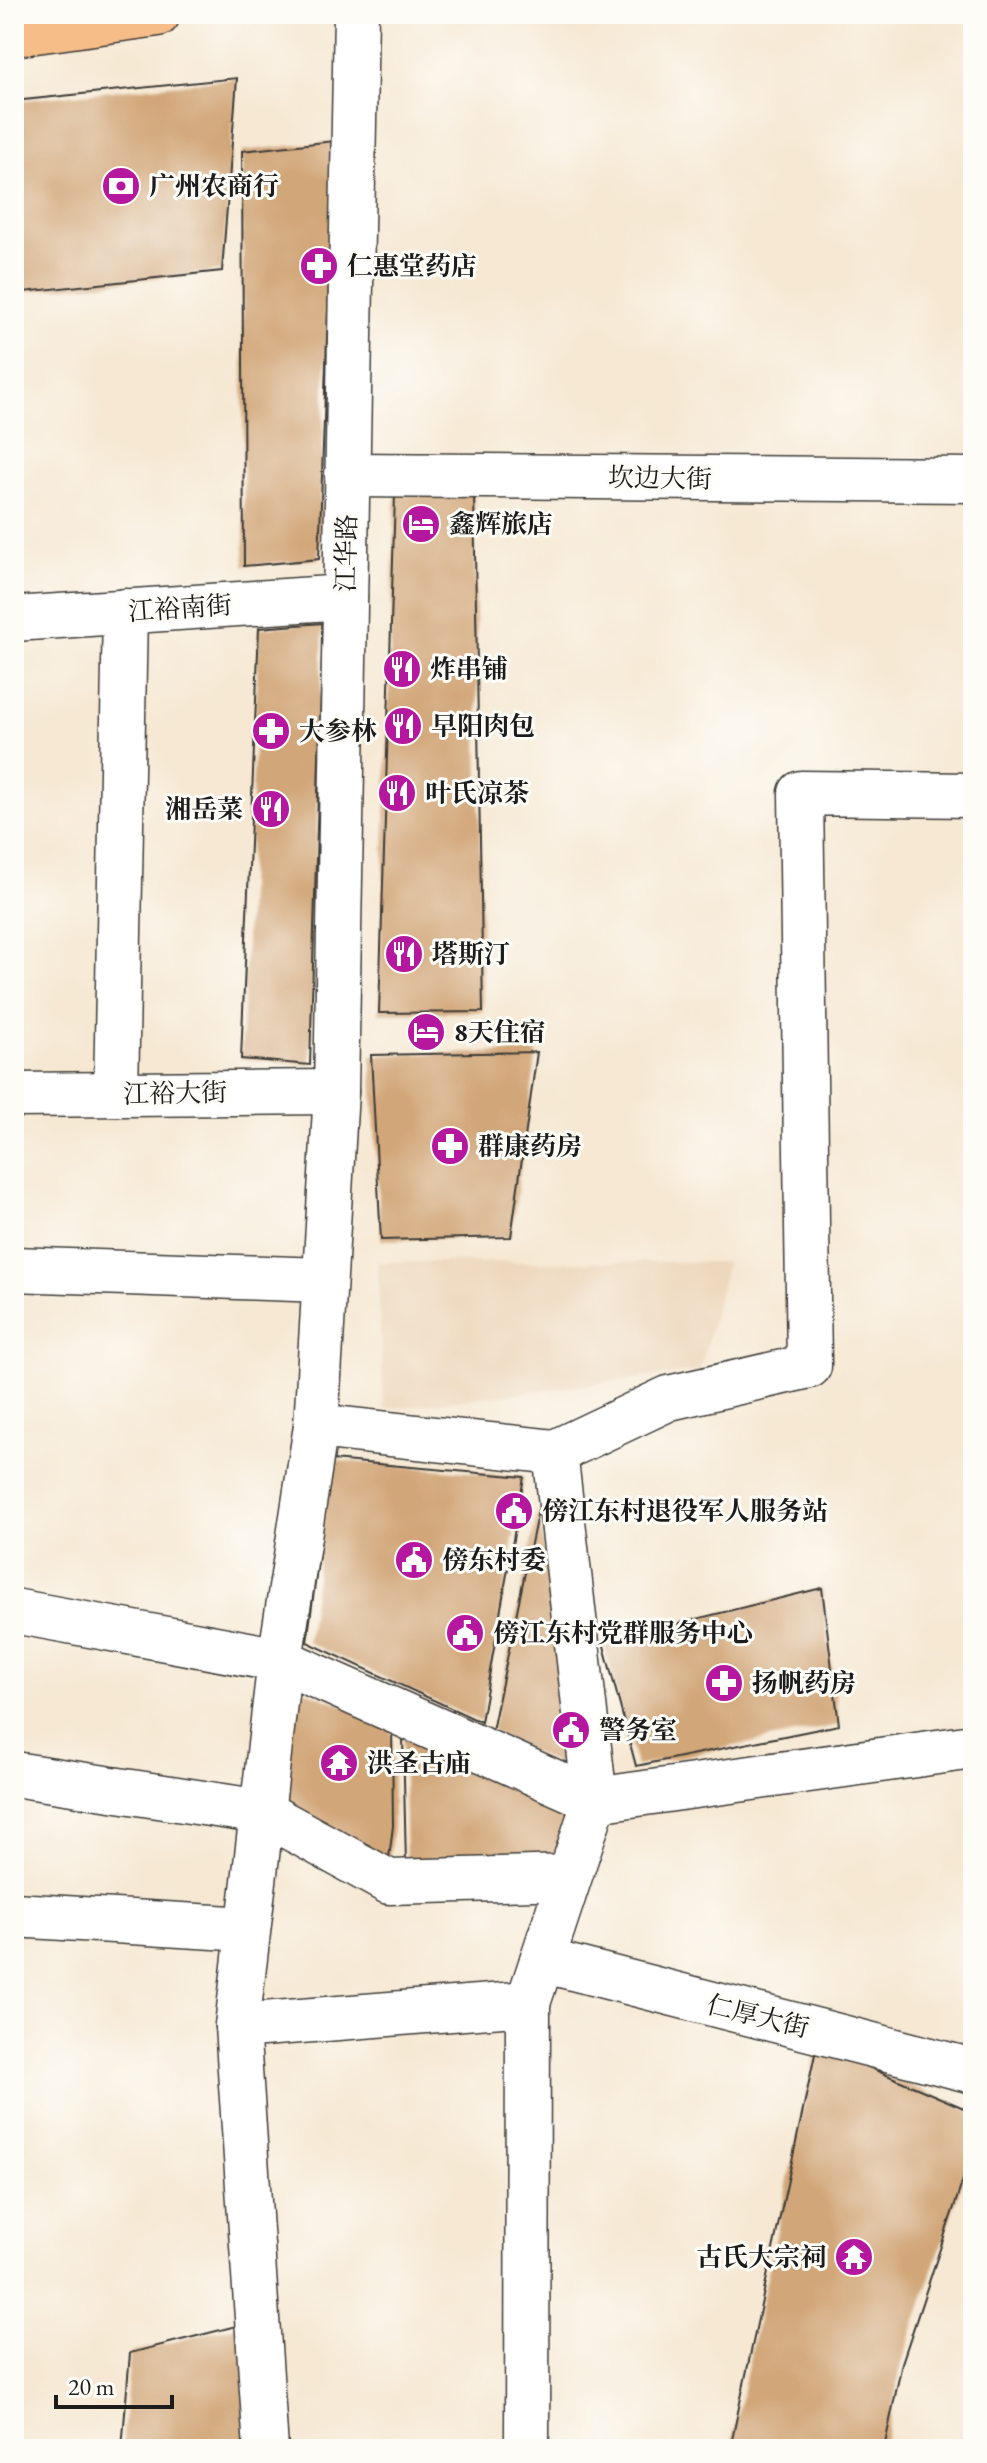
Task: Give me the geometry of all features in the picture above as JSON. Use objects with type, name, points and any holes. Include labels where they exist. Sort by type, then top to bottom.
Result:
[{"type":"main road","points":[[14,34],[158,14]]},
{"type":"street","name":"江华路","points":[[266,2449],[237,2026],[280,1660],[316,1426],[336,1092],[356,14]]},
{"type":"street","name":"坎边大街","points":[[347,475],[973,480]]},
{"type":"street","name":"江裕南街","points":[[14,619],[345,597]]},
{"type":"street","points":[[116,1094],[125,611]]},
{"type":"street","points":[[316,1426],[555,1452],[669,1398],[809,1366],[801,793],[973,795]]},
{"type":"street","name":"江裕大街","points":[[14,1095],[336,1092]]},
{"type":"street","points":[[14,1269],[324,1280]]},
{"type":"street","points":[[527,2449],[528,2003],[595,1800],[555,1452]]},
{"type":"street","points":[[14,1611],[280,1660],[595,1800],[973,1747]]},
{"type":"street","points":[[14,1774],[262,1812],[389,1882],[569,1877]]},
{"type":"street","points":[[14,1915],[248,1929]]},
{"type":"street","name":"仁厚大街","points":[[542,1960],[973,2071]]},
{"type":"street","points":[[237,2026],[528,2003]]},
{"type":"shaded area","points":[[377,1262],[727,1262],[700,1371],[384,1409]]},
{"type":"building","name":"广州农商行","points":[[237,78],[222,271],[14,293],[14,101]]},
{"type":"building","points":[[334,141],[319,559],[244,566],[242,151]]},
{"type":"building","points":[[474,493],[483,1012],[379,1013],[395,495]]},
{"type":"building","points":[[323,623],[310,1065],[241,1059],[259,628]]},
{"type":"building","name":"群康药房","points":[[537,1052],[511,1237],[381,1240],[371,1055]]},
{"type":"building","name":"傍东村委","points":[[332,1460],[524,1477],[481,1722],[307,1642]]},
{"type":"building","points":[[539,1510],[574,1773],[492,1731]]},
{"type":"building","name":"扬帆药房","points":[[822,1588],[839,1725],[636,1766],[603,1642]]},
{"type":"building","name":"洪圣古庙","points":[[297,1687],[392,1724],[393,1826],[388,1866],[279,1801]]},
{"type":"building","points":[[403,1737],[581,1809],[557,1862],[406,1864]]},
{"type":"building","name":"古氏大宗祠","points":[[817,2045],[973,2112],[973,2150],[902,2363],[884,2449],[730,2449]]},
{"type":"building","points":[[244,2324],[249,2449],[122,2449],[130,2353]]},
{"type":"place","name":"广州农商行","points":[[121,186]]},
{"type":"place","name":"仁惠堂药店","points":[[319,266]]},
{"type":"place","name":"鑫辉旅店","points":[[421,524]]},
{"type":"place","name":"炸串铺","points":[[402,669]]},
{"type":"place","name":"早阳肉包","points":[[403,726]]},
{"type":"place","name":"大参林","points":[[271,731]]},
{"type":"place","name":"叶氏凉茶","points":[[397,793]]},
{"type":"place","name":"湘岳菜","points":[[271,809]]},
{"type":"place","name":"塔斯汀","points":[[404,954]]},
{"type":"place","name":"8天住宿","points":[[426,1032]]},
{"type":"place","name":"群康药房","points":[[450,1146]]},
{"type":"place","name":"傍江东村退役军人服务站","points":[[514,1511]]},
{"type":"place","name":"傍东村委","points":[[414,1560]]},
{"type":"place","name":"傍江东村党群服务中心","points":[[465,1633]]},
{"type":"place","name":"扬帆药房","points":[[724,1683]]},
{"type":"place","name":"警务室","points":[[571,1730]]},
{"type":"place","name":"洪圣古庙","points":[[339,1763]]},
{"type":"place","name":"古氏大宗祠","points":[[854,2257]]}]
